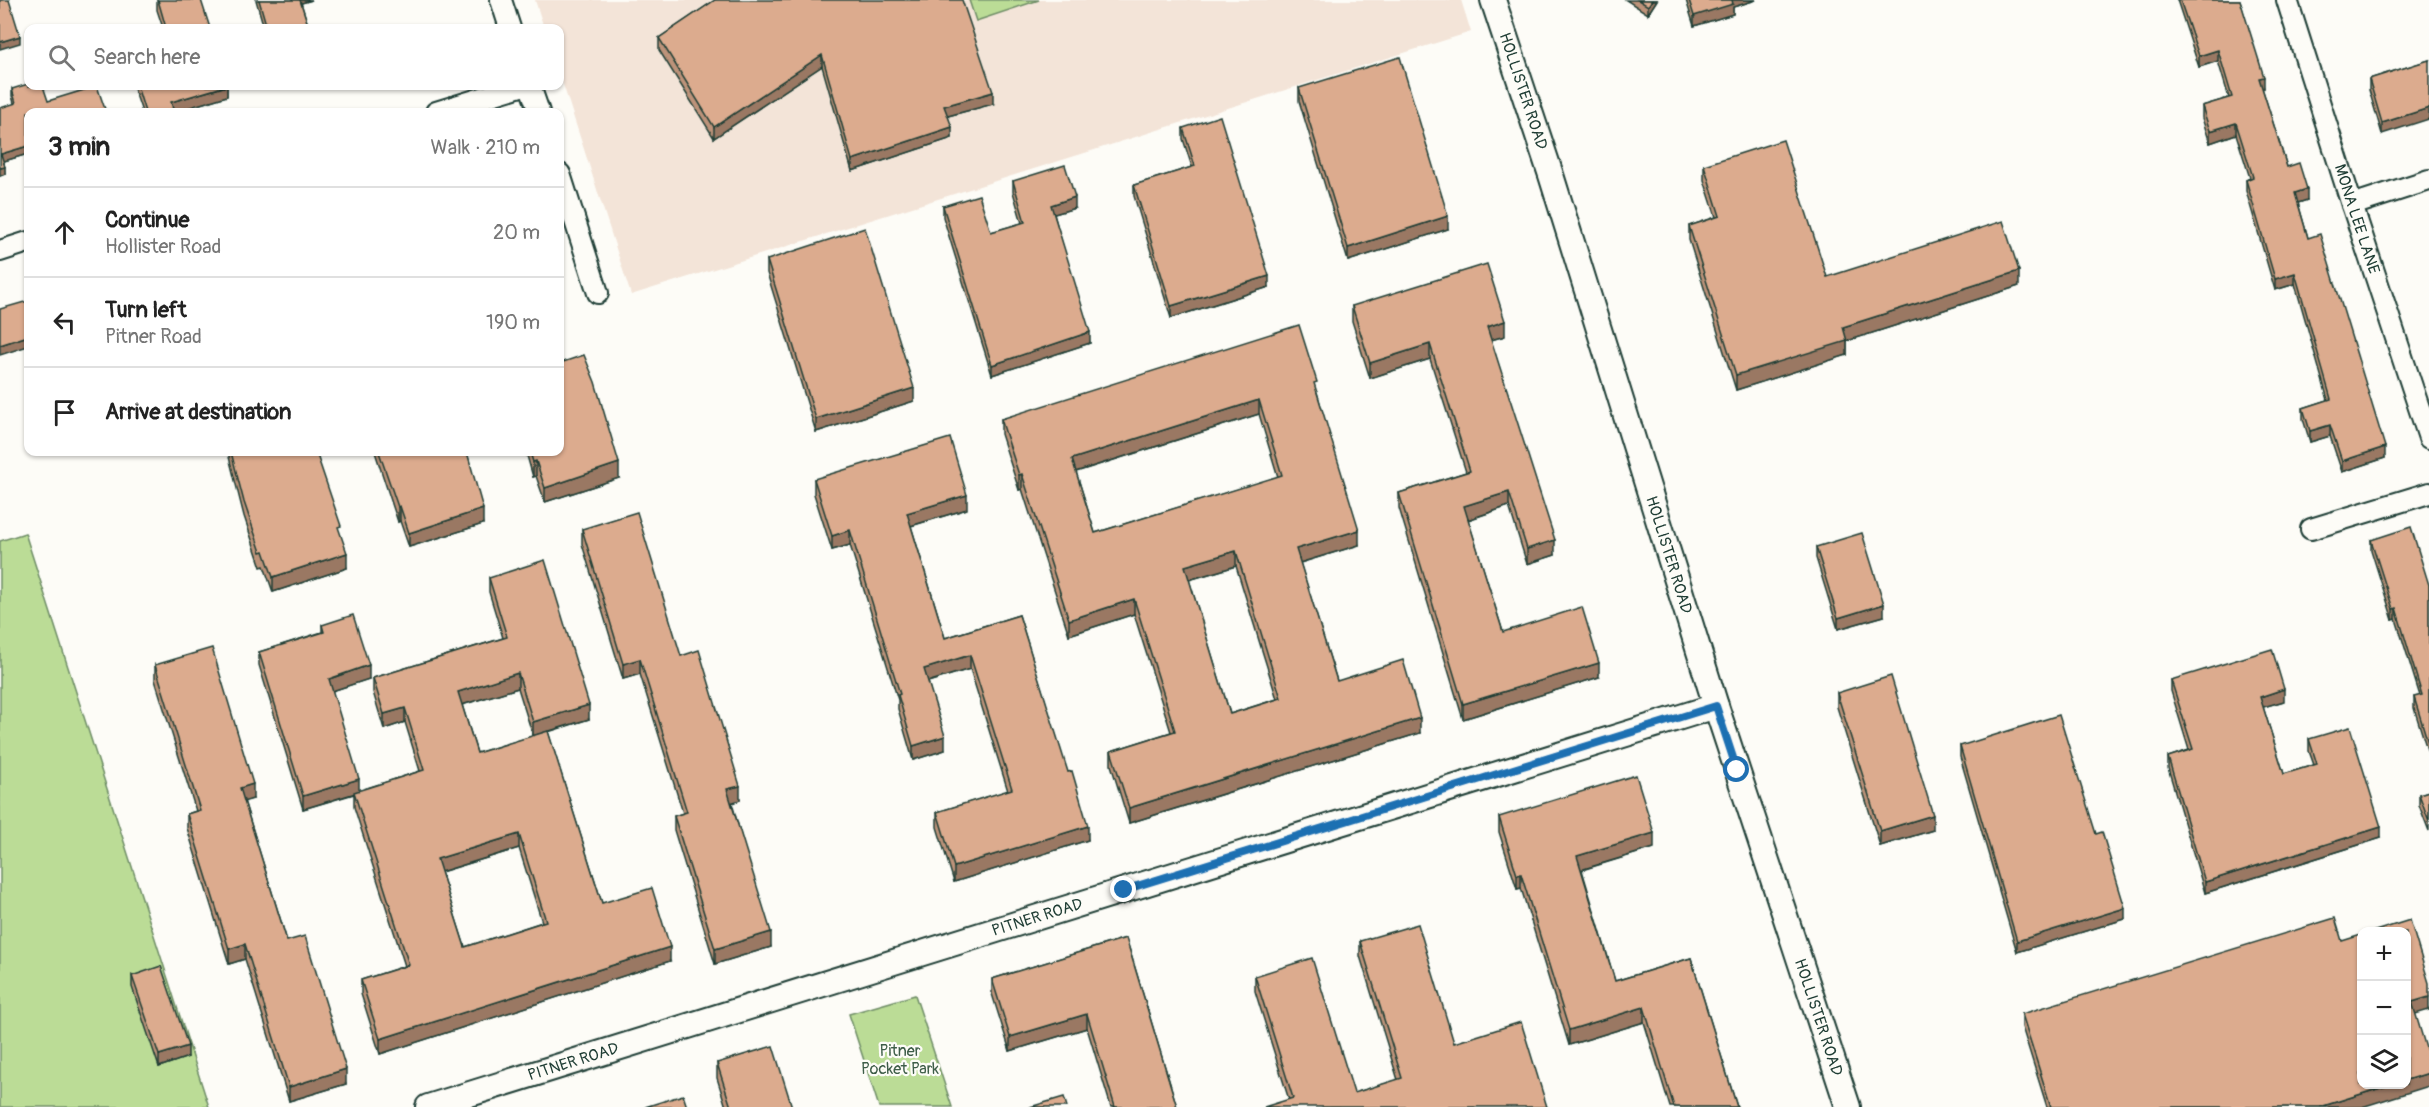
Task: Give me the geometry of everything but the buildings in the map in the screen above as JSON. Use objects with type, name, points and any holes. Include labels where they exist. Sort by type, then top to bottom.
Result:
[{"type":"street","points":[[501,0],[509,24]]},
{"type":"street","name":"HOLLISTER ROAD","points":[[1493,0],[1551,175],[1716,706],[1848,1107]]},
{"type":"street","name":"MONA LEE LANE","points":[[2287,0],[2429,438]]},
{"type":"street","points":[[449,108],[508,90]]},
{"type":"street","points":[[531,90],[538,108]]},
{"type":"street","points":[[2352,205],[2429,180]]},
{"type":"street","points":[[564,187],[598,294]]},
{"type":"street","points":[[0,251],[24,243]]},
{"type":"street","points":[[2311,529],[2429,493]]},
{"type":"street","name":"PITNER ROAD","points":[[428,1107],[1716,706]]},
{"type":"shaded area","points":[[535,0],[1461,0],[1471,32],[631,295],[564,87],[564,24],[543,24]]},
{"type":"green space","points":[[969,0],[1039,0],[976,21]]},
{"type":"green space","points":[[25,533],[209,1107],[0,1107],[0,541]]},
{"type":"green space","name":"Pitner Pocket Park","points":[[915,995],[952,1107],[879,1107],[849,1014]]},
{"type":"route","points":[[1124,890],[1716,706],[1737,770]]}]
